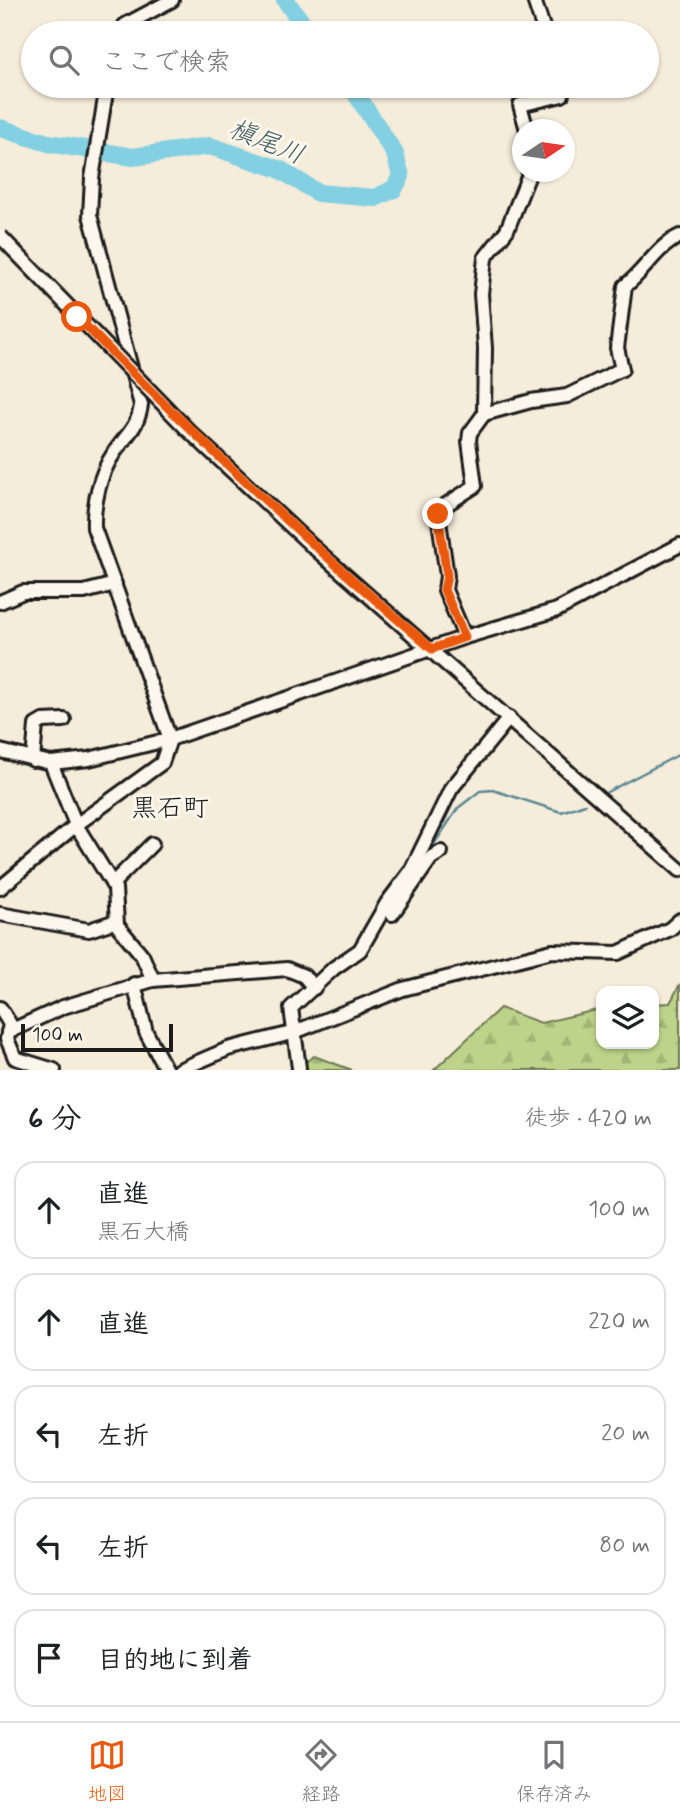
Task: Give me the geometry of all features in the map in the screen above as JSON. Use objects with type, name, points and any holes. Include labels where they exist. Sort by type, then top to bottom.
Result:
[{"type":"street","points":[[133,21],[172,0]]},
{"type":"street","points":[[534,0],[541,21]]},
{"type":"street","points":[[0,888],[76,825],[162,763],[170,739],[94,528],[93,510],[113,454],[134,430],[141,405],[90,215],[92,178],[105,98]]},
{"type":"street","points":[[524,119],[520,105],[549,98]]},
{"type":"street","points":[[465,637],[444,590],[447,576],[437,522],[441,508],[475,486],[470,433],[484,414],[485,348],[481,294],[485,258],[507,230],[526,182]]},
{"type":"street","points":[[0,236],[188,430],[311,545],[680,870]]},
{"type":"street","points":[[484,414],[531,401],[567,396],[622,369],[617,348],[625,286],[645,270],[662,244],[680,236]]},
{"type":"street","points":[[0,751],[51,763],[89,759],[170,739],[465,637],[557,610],[680,545]]},
{"type":"street","points":[[0,602],[23,592],[84,592],[115,584]]},
{"type":"street","points":[[392,914],[451,789],[509,718]]},
{"type":"street","points":[[33,760],[36,725],[43,721],[64,720]]},
{"type":"street","points":[[51,763],[76,825],[112,884],[118,900],[116,921],[142,955],[153,980]]},
{"type":"street","points":[[112,884],[152,844]]},
{"type":"street","points":[[299,1068],[292,1033],[291,1008],[334,968],[360,950],[431,858],[441,852]]},
{"type":"street","points":[[0,914],[89,930],[116,921]]},
{"type":"street","points":[[179,1070],[228,1049],[292,1033],[403,989],[552,951],[618,953],[670,929],[680,920]]},
{"type":"street","points":[[6,1041],[62,1007],[153,980],[287,969],[304,976],[314,988]]},
{"type":"street","points":[[134,984],[146,1032],[166,1070]]},
{"type":"street","points":[[0,1008],[10,1024],[6,1041],[15,1058],[54,1070]]},
{"type":"green space","points":[[680,984],[680,1070],[434,1070],[500,1008],[541,1023],[596,1010],[596,1049],[659,1049],[659,1004],[670,1003]]},
{"type":"green space","points":[[314,1056],[352,1070],[295,1070]]},
{"type":"waterway","name":"槇尾川","points":[[285,0],[301,21]]},
{"type":"waterway","name":"槇尾川","points":[[0,128],[48,143],[133,157],[210,146],[279,169],[318,193],[375,198],[394,189],[401,176],[395,154],[359,98]]},
{"type":"waterway","points":[[607,792],[680,754]]},
{"type":"waterway","points":[[427,855],[458,808],[480,791],[493,790],[561,812],[585,804]]},
{"type":"waterway","points":[[327,983],[361,957]]},
{"type":"district","name":"黒石町","points":[[170,807]]},
{"type":"route","points":[[77,317],[188,430],[311,545],[432,649],[465,637],[444,590],[447,576],[437,522],[438,514]]}]
